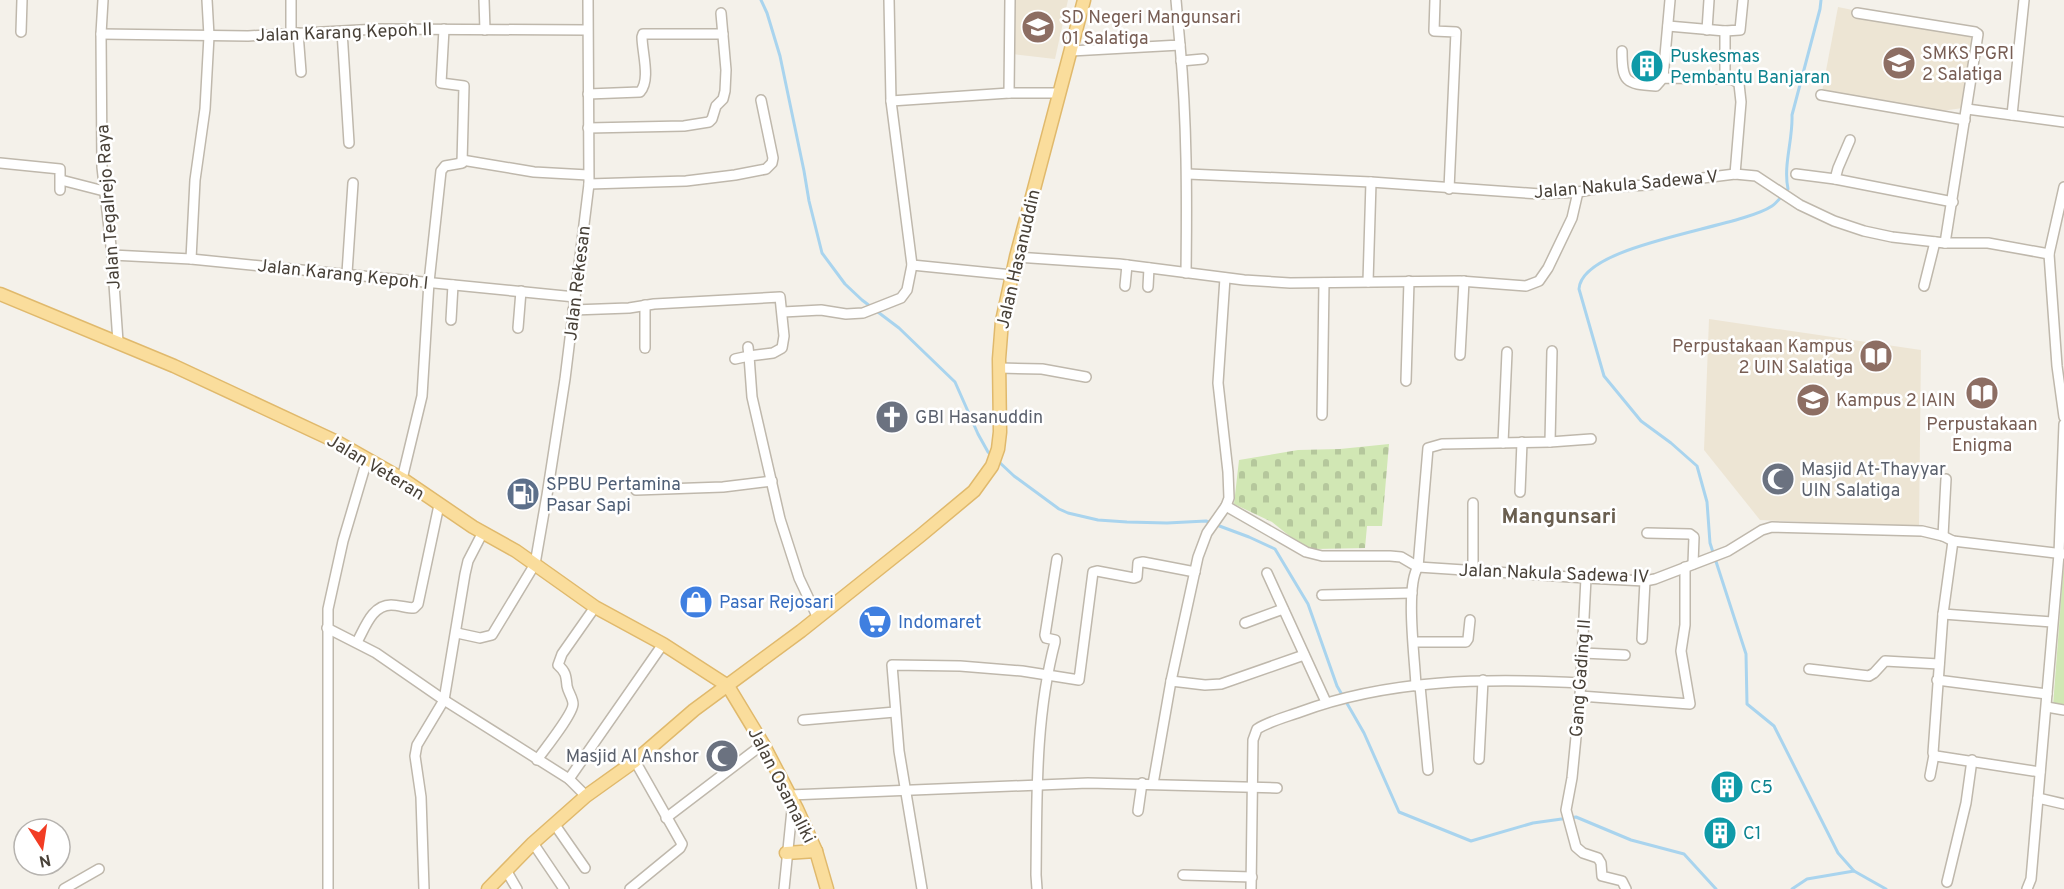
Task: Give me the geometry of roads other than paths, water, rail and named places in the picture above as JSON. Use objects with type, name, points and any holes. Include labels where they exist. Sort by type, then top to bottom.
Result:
[{"type":"main road","name":"Jalan Hasanuddin","points":[[488,889],[533,843],[586,796],[635,761],[694,710],[920,536],[974,490],[992,466],[1000,432],[1002,321],[1016,257],[1084,0]]},
{"type":"main road","name":"Jalan Veteran","points":[[0,294],[118,342],[337,442],[402,479],[439,505],[535,564],[595,607],[663,644],[728,686]]},
{"type":"main road","name":"Jalan Osamaliki","points":[[728,686],[764,744],[792,797],[816,851],[827,889]]},
{"type":"main road","points":[[786,853],[816,851]]},
{"type":"street","points":[[21,32],[22,0]]},
{"type":"street","name":"Jalan Tegalrejo Raya","points":[[103,0],[100,139],[118,342]]},
{"type":"street","points":[[191,259],[195,180],[205,109],[209,36],[207,0]]},
{"type":"street","points":[[291,0],[301,72]]},
{"type":"street","points":[[484,0],[485,30]]},
{"type":"street","name":"Jalan Rekesan","points":[[535,564],[561,402],[589,179],[588,0]]},
{"type":"street","points":[[783,312],[821,310],[846,314],[863,313],[896,301],[907,290],[912,265],[891,101],[889,0]]},
{"type":"street","points":[[1010,0],[1010,93]]},
{"type":"street","points":[[1176,0],[1188,174],[1186,273]]},
{"type":"street","points":[[1435,0],[1434,31],[1456,32],[1449,189]]},
{"type":"street","points":[[1622,51],[1622,71],[1625,79],[1629,82],[1656,86],[1663,78],[1670,0]]},
{"type":"street","points":[[1707,30],[1709,0]]},
{"type":"street","points":[[1668,26],[1725,31],[1741,29],[1743,0]]},
{"type":"street","points":[[2013,116],[2024,0]]},
{"type":"street","points":[[588,128],[684,126],[709,122],[716,106],[723,99],[725,91],[726,70],[721,13]]},
{"type":"street","points":[[1857,13],[1977,33],[1979,37],[1953,202],[1924,286]]},
{"type":"street","name":"Jalan Karang Kepoh II","points":[[101,34],[209,36],[378,29],[587,30]]},
{"type":"street","points":[[402,479],[422,396],[429,282],[441,171],[445,166],[460,164],[462,160],[464,86],[441,83],[444,29]]},
{"type":"street","points":[[342,31],[349,143]]},
{"type":"street","points":[[1725,31],[1725,79]]},
{"type":"street","points":[[588,94],[639,92],[643,89],[645,77],[643,34],[723,34]]},
{"type":"street","points":[[1071,51],[1179,45]]},
{"type":"street","points":[[1181,61],[1203,59]]},
{"type":"street","points":[[1663,78],[1725,79],[1734,80],[1739,84],[1741,102],[1735,174]]},
{"type":"street","points":[[891,101],[1010,93],[1058,93]]},
{"type":"street","points":[[1821,95],[1965,120]]},
{"type":"street","points":[[462,160],[589,179],[686,181],[735,176],[766,169],[772,163],[773,158],[761,100]]},
{"type":"street","points":[[1967,109],[2064,122]]},
{"type":"street","points":[[1835,179],[1850,140]]},
{"type":"street","points":[[0,163],[60,169],[60,185],[104,191]]},
{"type":"street","name":"Jalan Nakula Sadewa V","points":[[1188,174],[1371,182],[1540,194],[1578,192],[1735,174],[1756,176],[1784,195],[1834,221],[1864,231],[1892,237],[1940,242],[1988,243],[2049,254]]},
{"type":"street","points":[[1796,174],[1835,179],[1953,202]]},
{"type":"street","points":[[1368,282],[1371,182]]},
{"type":"street","points":[[346,273],[353,183]]},
{"type":"street","points":[[2064,187],[2049,254],[2064,417]]},
{"type":"street","points":[[1016,257],[1290,283],[1464,281],[1526,286],[1539,281],[1548,268],[1572,218],[1578,192]]},
{"type":"street","name":"Jalan Karang Kepoh I","points":[[112,255],[191,259],[346,273],[574,297]]},
{"type":"street","points":[[912,265],[1012,275]]},
{"type":"street","points":[[1125,286],[1127,266]]},
{"type":"street","points":[[1148,287],[1149,268]]},
{"type":"street","points":[[1153,784],[1171,681],[1202,542],[1227,506],[1229,488],[1218,383],[1226,278]]},
{"type":"street","points":[[1406,381],[1409,281]]},
{"type":"street","points":[[1460,355],[1464,281]]},
{"type":"street","points":[[1322,415],[1324,283]]},
{"type":"street","points":[[451,320],[453,285]]},
{"type":"street","points":[[518,328],[521,291]]},
{"type":"street","points":[[573,310],[779,297],[783,312],[782,348],[774,353],[748,352],[735,359]]},
{"type":"street","points":[[645,305],[645,348]]},
{"type":"street","points":[[2053,315],[2064,314]]},
{"type":"street","points":[[1550,442],[1552,351]]},
{"type":"street","points":[[748,352],[752,397],[780,519],[799,578],[817,616]]},
{"type":"street","points":[[1503,443],[1507,352]]},
{"type":"street","points":[[1000,368],[1042,369],[1086,377]]},
{"type":"street","points":[[2027,889],[2031,879],[2047,707],[2052,622],[2061,554],[2064,424]]},
{"type":"street","points":[[1428,770],[1414,642],[1412,593],[1418,567],[1428,448],[1442,444],[1591,439]]},
{"type":"street","points":[[1520,492],[1522,442]]},
{"type":"street","points":[[328,889],[328,609],[341,551],[367,460]]},
{"type":"street","points":[[1942,536],[1946,479]]},
{"type":"street","points":[[636,490],[723,487],[772,481]]},
{"type":"street","points":[[1473,503],[1473,569]]},
{"type":"street","points":[[357,642],[373,614],[380,607],[391,605],[414,608],[418,604],[439,505]]},
{"type":"street","name":"Jalan Nakula Sadewa IV","points":[[1227,506],[1306,552],[1322,556],[1401,557],[1418,567],[1586,578],[1645,581],[1728,551],[1762,530],[1772,527],[1922,531],[1942,536],[1953,542],[2061,554]]},
{"type":"street","points":[[424,889],[421,797],[415,756],[417,745],[444,700],[468,561],[483,532]]},
{"type":"street","points":[[1580,696],[1690,704],[1682,651],[1689,566],[1694,537],[1690,534],[1647,533]]},
{"type":"street","points":[[1930,776],[1934,755],[1943,614],[1953,542]]},
{"type":"street","points":[[1037,889],[1037,784],[1042,712],[1047,675],[1055,642],[1055,640],[1046,638],[1045,635],[1057,560]]},
{"type":"street","points":[[922,889],[905,790],[895,712],[892,665],[960,666],[1078,680],[1093,572],[1134,578],[1137,577],[1138,563],[1143,562],[1195,572]]},
{"type":"street","points":[[457,633],[480,638],[492,635],[535,564]]},
{"type":"street","points":[[1267,573],[1304,655],[1330,701]]},
{"type":"street","name":"Gang Gading II","points":[[1586,578],[1580,696],[1572,778],[1566,810],[1578,850],[1599,858],[1602,876],[1622,881],[1626,889]]},
{"type":"street","points":[[1642,639],[1645,581]]},
{"type":"street","points":[[1322,595],[1412,593]]},
{"type":"street","points":[[537,760],[572,710],[566,676],[558,665],[562,654],[595,607]]},
{"type":"street","points":[[1245,623],[1283,609]]},
{"type":"street","points":[[1943,614],[2052,622]]},
{"type":"street","points":[[1414,642],[1466,642],[1470,620]]},
{"type":"street","points":[[327,628],[376,653],[444,700],[569,779],[586,796]]},
{"type":"street","points":[[569,779],[663,644]]},
{"type":"street","points":[[1583,653],[1625,655]]},
{"type":"street","points":[[1171,681],[1216,685],[1304,655]]},
{"type":"street","points":[[1809,669],[1869,676],[1885,661],[1939,664]]},
{"type":"street","points":[[1251,889],[1253,740],[1257,729],[1330,701],[1418,686],[1511,679],[1581,683]]},
{"type":"street","points":[[1479,759],[1483,680]]},
{"type":"street","points":[[1937,680],[2047,694]]},
{"type":"street","points":[[2047,707],[2064,710]]},
{"type":"street","points":[[803,720],[895,712]]},
{"type":"street","points":[[666,818],[764,744]]},
{"type":"street","points":[[1934,755],[2040,772]]},
{"type":"street","points":[[1947,882],[1964,813],[1972,760]]},
{"type":"street","points":[[635,761],[682,846],[635,887]]},
{"type":"street","points":[[1138,811],[1142,783]]},
{"type":"street","points":[[784,889],[792,797],[1037,784],[1142,783],[1277,789]]},
{"type":"street","points":[[2038,798],[2064,804]]},
{"type":"street","points":[[555,825],[585,868]]},
{"type":"street","points":[[533,843],[564,889]]},
{"type":"street","points":[[64,889],[99,869]]},
{"type":"street","points":[[506,870],[517,889]]},
{"type":"street","points":[[1183,875],[1252,877]]},
{"type":"waterway","points":[[761,0],[780,56],[809,201],[822,253],[845,284],[899,328],[955,382],[978,434],[993,457]]},
{"type":"waterway","points":[[1821,0],[1792,115],[1787,171],[1788,189],[1772,206],[1754,214],[1664,239],[1606,260],[1587,273],[1579,289],[1604,376],[1641,421],[1697,466],[1707,502],[1710,543],[1746,654],[1747,704],[1774,726],[1838,853],[1854,871]]},
{"type":"waterway","points":[[998,461],[1014,476],[1068,513],[1098,520],[1127,522],[1206,521],[1275,549],[1308,604],[1337,686],[1364,733],[1399,812],[1471,841],[1533,823],[1576,817],[1631,840],[1684,854],[1716,889]]},
{"type":"waterway","points":[[1792,889],[1807,879],[1854,871],[1886,889]]},
{"type":"place","name":"SD Negeri Mangunsari 01 Salatiga","points":[[1038,27]]},
{"type":"place","name":"SMKS PGRI 2 Salatiga","points":[[1899,63]]},
{"type":"place","name":"Puskesmas Pembantu Banjaran","points":[[1647,66]]},
{"type":"place","name":"Perpustakaan Kampus 2 UIN Salatiga","points":[[1876,356]]},
{"type":"place","name":"Perpustakaan Enigma","points":[[1982,393]]},
{"type":"place","name":"Kampus 2 IAIN","points":[[1813,400]]},
{"type":"place","name":"GBI Hasanuddin","points":[[892,417]]},
{"type":"place","name":"Masjid At-Thayyar UIN Salatiga","points":[[1778,479]]},
{"type":"place","name":"SPBU Pertamina Pasar Sapi","points":[[523,494]]},
{"type":"place","name":"Pasar Rejosari","points":[[696,602]]},
{"type":"place","name":"Indomaret","points":[[875,622]]},
{"type":"place","name":"Masjid Al Anshor","points":[[722,756]]},
{"type":"place","name":"C5","points":[[1727,787]]},
{"type":"place","name":"C1","points":[[1720,833]]},
{"type":"district","name":"Mangunsari","points":[[1559,516]]}]
